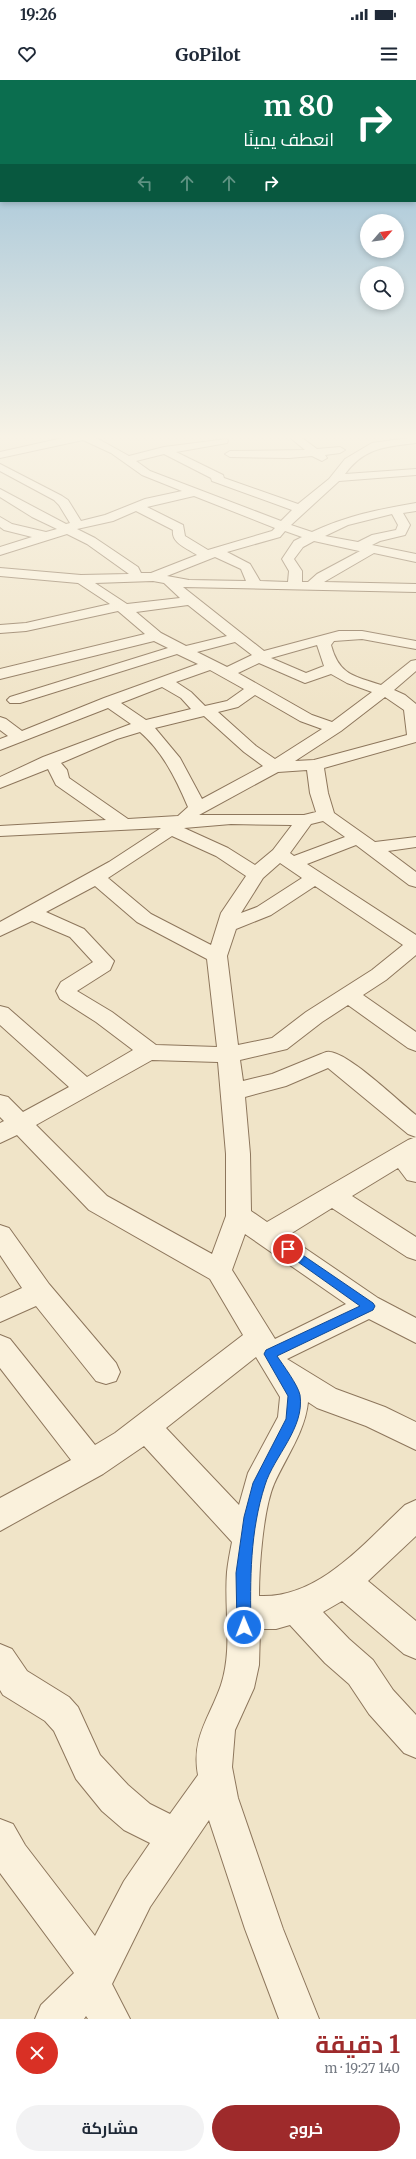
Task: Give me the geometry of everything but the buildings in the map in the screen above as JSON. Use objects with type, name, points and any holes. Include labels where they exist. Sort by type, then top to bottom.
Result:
[{"type":"street","points":[[6,525],[45,536]]},
{"type":"street","points":[[67,525],[91,540],[122,562],[132,570],[137,577]]},
{"type":"street","points":[[0,551],[27,544],[45,536],[77,525]]},
{"type":"street","points":[[174,525],[179,528],[178,535],[180,538],[211,554],[244,565],[252,575],[254,585]]},
{"type":"street","points":[[294,586],[298,573],[296,568],[288,559],[298,544],[338,525]]},
{"type":"street","points":[[359,546],[376,538],[401,532],[404,525]]},
{"type":"street","points":[[153,577],[211,554],[276,534],[282,526],[313,537],[416,558]]},
{"type":"street","points":[[312,586],[322,577],[372,549]]},
{"type":"street","points":[[0,572],[81,579],[153,577],[189,584],[416,588]]},
{"type":"street","points":[[81,579],[123,608],[156,636],[306,718],[335,728]]},
{"type":"street","points":[[168,580],[191,601],[240,637],[260,657],[305,678],[333,668]]},
{"type":"street","points":[[0,629],[26,626],[123,608],[191,601]]},
{"type":"street","points":[[226,673],[260,657],[328,638],[349,634],[416,645]]},
{"type":"street","points":[[0,674],[156,636]]},
{"type":"street","points":[[0,745],[20,737],[100,692],[180,650],[240,637]]},
{"type":"street","points":[[165,682],[186,695],[275,767],[315,765],[415,737],[412,709],[402,699],[348,679],[333,668],[324,645],[328,638]]},
{"type":"street","points":[[15,700],[100,692],[165,682],[210,665]]},
{"type":"street","points":[[0,930],[116,866],[177,825],[197,808],[275,767],[335,728],[383,692],[415,665]]},
{"type":"street","points":[[0,783],[111,736],[142,726],[232,704],[254,689]]},
{"type":"street","points":[[100,692],[158,740],[171,757],[197,808]]},
{"type":"street","points":[[0,722],[20,737]]},
{"type":"street","points":[[49,761],[59,770],[62,781],[123,824]]},
{"type":"street","points":[[315,765],[319,793],[326,815],[416,881]]},
{"type":"street","points":[[0,831],[123,824],[177,825],[232,819],[304,820],[326,815]]},
{"type":"street","points":[[286,858],[294,836],[304,820]]},
{"type":"street","points":[[177,825],[256,874]]},
{"type":"street","points":[[219,1270],[239,1216],[238,1154],[233,1092],[217,956],[231,913],[256,874],[286,858],[366,843],[416,842]]},
{"type":"street","points":[[10,1129],[85,1089],[140,1056],[151,1052],[229,1055],[279,1044],[314,1017],[379,975],[416,945],[286,858]]},
{"type":"street","points":[[96,877],[144,918],[217,956]]},
{"type":"street","points":[[227,925],[264,911],[315,878]]},
{"type":"street","points":[[31,913],[77,933],[104,961],[103,965],[95,971],[68,987],[66,991],[67,994],[104,1017],[151,1052]]},
{"type":"street","points":[[348,994],[416,1043]]},
{"type":"street","points":[[0,1014],[85,1089]]},
{"type":"street","points":[[233,1092],[278,1080],[329,1059],[342,1066],[416,1128]]},
{"type":"street","points":[[0,1103],[10,1129],[98,1203],[219,1270],[294,1395],[292,1419],[259,1483],[248,1536],[243,1573],[244,1642],[242,1665],[237,1688],[218,1729],[214,1767],[215,1781],[264,1929],[299,2019]]},
{"type":"street","points":[[267,1235],[333,1196],[411,1159]]},
{"type":"street","points":[[333,1196],[416,1250]]},
{"type":"street","points":[[239,1216],[369,1306],[416,1331]]},
{"type":"street","points":[[0,1234],[40,1292],[106,1372]]},
{"type":"street","points":[[0,1312],[40,1292]]},
{"type":"street","points":[[0,1516],[14,1506],[92,1464],[146,1427],[269,1353],[369,1306]]},
{"type":"street","points":[[0,1346],[92,1464]]},
{"type":"street","points":[[269,1353],[327,1399],[375,1416],[416,1437]]},
{"type":"street","points":[[146,1427],[248,1536]]},
{"type":"street","points":[[244,1612],[279,1613],[297,1609],[316,1600],[343,1581],[416,1515]]},
{"type":"street","points":[[343,1581],[416,1642]]},
{"type":"street","points":[[297,1609],[337,1651],[361,1672],[370,1683],[381,1702],[416,1741]]},
{"type":"street","points":[[0,1661],[15,1683],[39,1697],[62,1714],[88,1768],[115,1798],[137,1817],[177,1837]]},
{"type":"street","points":[[55,2019],[93,1978],[137,1894],[215,1781]]},
{"type":"street","points":[[0,1837],[12,1858],[93,1978],[110,2019]]},
{"type":"route","points":[[244,1627],[243,1573],[251,1517],[259,1483],[292,1419],[294,1395],[270,1354],[369,1306],[288,1249]]}]
